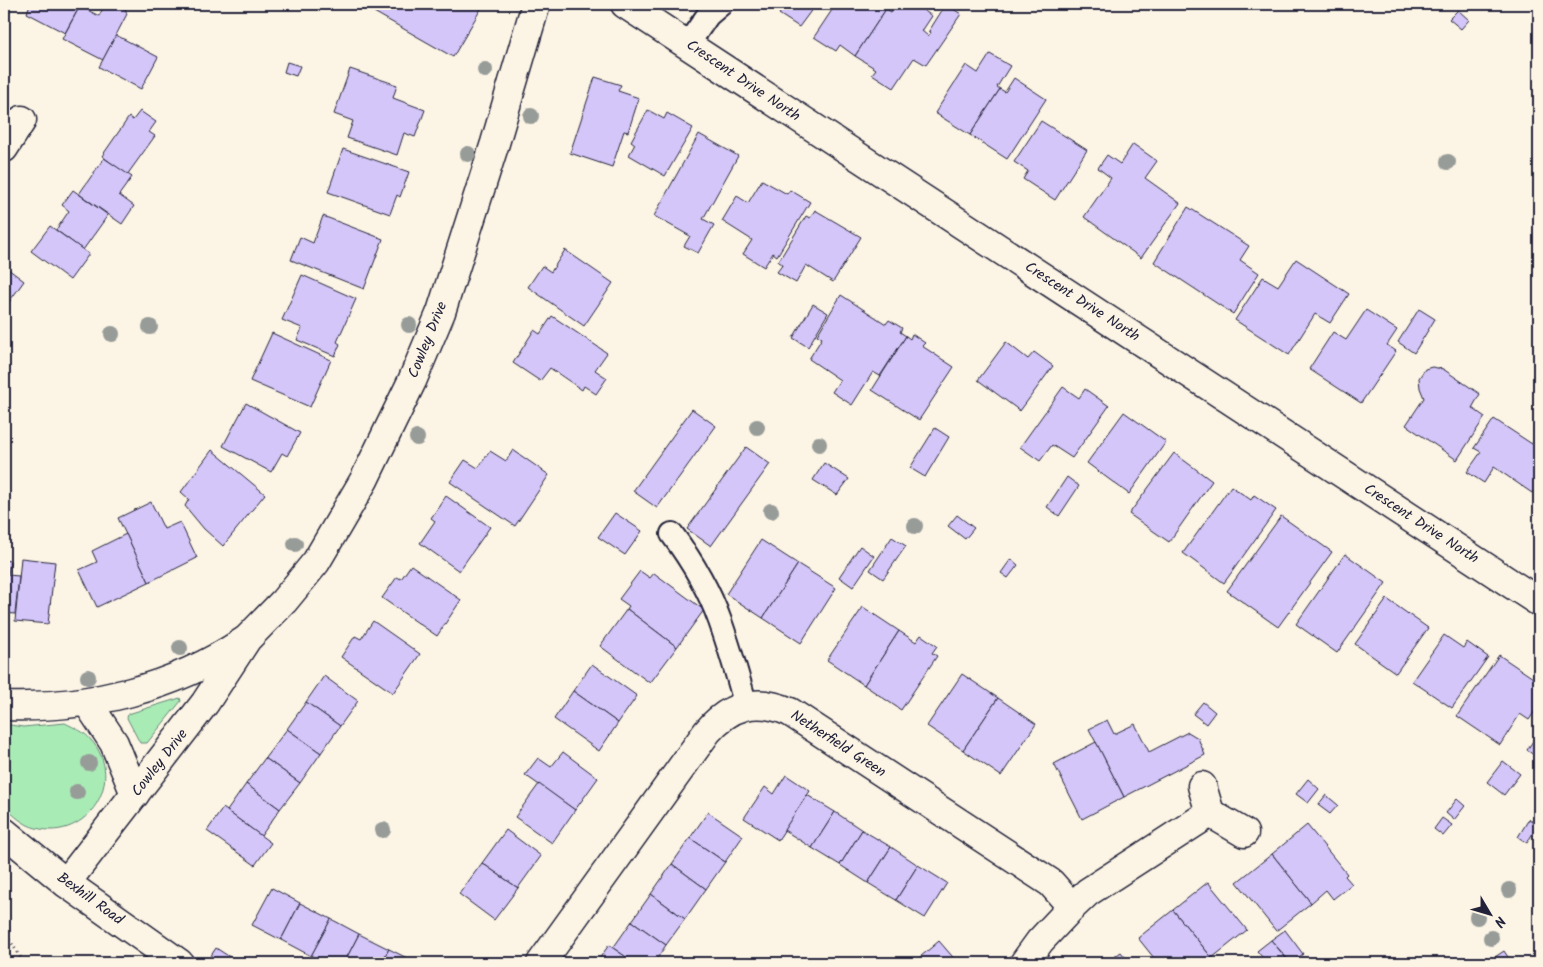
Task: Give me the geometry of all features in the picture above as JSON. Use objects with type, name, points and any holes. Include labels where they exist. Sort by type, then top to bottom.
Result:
[{"type":"street","name":"Cowley Drive","points":[[66,883],[206,703],[247,639],[284,601],[316,562],[364,480],[412,382],[441,312],[536,4]]},
{"type":"street","name":"Crescent Drive North","points":[[625,4],[1039,273],[1539,602]]},
{"type":"street","points":[[4,148],[22,120]]},
{"type":"street","name":"Cowley Drive","points":[[4,706],[57,705],[87,702],[141,690],[201,665],[247,639]]},
{"type":"street","points":[[87,702],[114,743],[136,794]]},
{"type":"street","name":"Netherfield Green","points":[[541,963],[707,732],[724,715],[746,706],[768,705],[790,712],[1051,883],[1072,907]]},
{"type":"street","points":[[1202,786],[1210,813],[1244,833]]},
{"type":"street","points":[[1024,963],[1040,941],[1088,892],[1210,813]]},
{"type":"street","name":"Bexhill Road","points":[[4,832],[66,883],[179,963]]},
{"type":"lane","points":[[688,44],[708,15],[721,4]]},
{"type":"lane","points":[[672,534],[694,566],[713,603],[746,706]]},
{"type":"path","points":[[4,931],[24,963]]},
{"type":"green space","points":[[180,698],[181,701],[147,743],[140,743],[127,718],[128,714]]},
{"type":"green space","points":[[65,723],[80,730],[89,737],[101,756],[105,773],[103,789],[96,804],[85,817],[71,826],[54,830],[31,827],[4,807],[4,724],[23,727]]},
{"type":"building","points":[[30,4],[81,4],[65,33],[27,13]]},
{"type":"building","points":[[105,4],[124,5],[127,14],[103,60],[62,39],[80,6],[99,16]]},
{"type":"building","points":[[379,4],[476,4],[482,7],[453,57],[374,12]]},
{"type":"building","points":[[784,4],[816,4],[799,27],[779,14],[786,5]]},
{"type":"building","points":[[836,4],[879,4],[886,9],[855,56],[840,45],[836,51],[814,37]]},
{"type":"building","points":[[896,4],[914,4],[932,16],[922,31],[928,36],[931,32],[929,31],[946,4],[961,14],[926,65],[914,58],[894,88],[872,74],[876,69],[855,56],[886,9],[891,12]]},
{"type":"building","points":[[1458,10],[1469,20],[1461,29],[1449,19]]},
{"type":"building","points":[[116,35],[158,57],[141,89],[99,67]]},
{"type":"building","points":[[990,54],[1010,66],[997,87],[1000,89],[970,135],[935,113],[966,65],[978,73]]},
{"type":"building","points":[[287,62],[300,66],[296,76],[284,72]]},
{"type":"building","points":[[350,69],[397,85],[393,98],[425,110],[415,137],[404,133],[397,155],[347,138],[353,121],[334,114]]},
{"type":"building","points":[[595,77],[621,85],[618,91],[639,98],[628,132],[624,131],[612,167],[570,153]]},
{"type":"building","points":[[1014,78],[1046,99],[1007,159],[970,135],[1000,89],[1005,92]]},
{"type":"building","points":[[648,110],[664,119],[667,113],[693,128],[665,176],[629,155],[635,144],[631,141]]},
{"type":"building","points":[[140,111],[156,122],[149,132],[155,136],[127,175],[102,156],[129,117],[133,120]]},
{"type":"building","points":[[1041,121],[1087,150],[1055,200],[1023,179],[1028,171],[1014,162]]},
{"type":"building","points":[[699,134],[738,156],[703,219],[714,225],[698,253],[684,246],[690,236],[654,216]]},
{"type":"building","points":[[1133,144],[1157,161],[1145,178],[1180,203],[1141,258],[1084,217],[1111,178],[1098,168],[1107,155],[1120,164]]},
{"type":"building","points":[[343,149],[409,172],[400,197],[397,195],[390,214],[328,192]]},
{"type":"building","points":[[104,158],[132,177],[119,195],[134,206],[122,224],[79,194]]},
{"type":"building","points":[[762,180],[787,194],[790,190],[810,202],[777,256],[773,253],[764,267],[743,254],[752,240],[722,221],[737,196],[748,203]]},
{"type":"building","points":[[73,190],[108,215],[83,250],[56,230],[69,211],[62,205]]},
{"type":"building","points":[[1188,207],[1249,246],[1240,260],[1259,273],[1233,314],[1154,262]]},
{"type":"building","points":[[815,210],[861,237],[833,282],[806,265],[796,283],[777,272],[783,264],[778,262],[806,216],[810,218]]},
{"type":"building","points":[[323,216],[383,239],[364,289],[291,260],[300,237],[313,243]]},
{"type":"building","points":[[50,226],[89,254],[70,280],[31,251]]},
{"type":"building","points":[[565,250],[613,283],[584,326],[528,287],[542,266],[551,272]]},
{"type":"building","points":[[1296,259],[1349,294],[1330,323],[1315,314],[1289,355],[1235,320],[1263,277],[1278,286]]},
{"type":"building","points":[[4,266],[24,281],[4,309]]},
{"type":"building","points":[[302,275],[356,299],[337,342],[340,344],[335,356],[297,340],[302,328],[282,320]]},
{"type":"building","points":[[841,295],[886,324],[889,320],[902,328],[900,332],[906,336],[880,376],[873,372],[852,405],[832,392],[840,380],[809,359],[822,338],[817,335]]},
{"type":"building","points":[[813,304],[828,313],[808,347],[793,338]]},
{"type":"building","points":[[1419,309],[1435,319],[1414,353],[1398,342]]},
{"type":"building","points":[[1366,310],[1397,330],[1387,345],[1396,351],[1361,403],[1309,369],[1333,332],[1346,340]]},
{"type":"building","points":[[552,316],[607,353],[595,370],[607,378],[596,394],[584,386],[582,390],[550,368],[540,381],[513,363],[534,330],[540,334]]},
{"type":"building","points":[[272,333],[331,360],[310,407],[250,381]]},
{"type":"building","points":[[912,334],[925,343],[922,346],[954,367],[919,420],[872,390],[906,336],[910,339]]},
{"type":"building","points":[[1006,342],[1028,359],[1034,352],[1053,366],[1020,411],[978,380]]},
{"type":"building","points":[[1432,367],[1443,369],[1480,394],[1472,408],[1485,417],[1457,460],[1406,425],[1424,398],[1419,378],[1425,369]]},
{"type":"building","points":[[1063,387],[1079,398],[1085,389],[1109,406],[1072,458],[1052,445],[1040,461],[1020,447]]},
{"type":"building","points":[[246,403],[300,433],[287,456],[282,453],[271,472],[223,446]]},
{"type":"building","points":[[692,409],[716,426],[657,508],[633,491]]},
{"type":"building","points":[[1124,412],[1166,442],[1129,494],[1087,463]]},
{"type":"building","points":[[1494,419],[1532,444],[1539,433],[1539,482],[1532,493],[1494,467],[1484,483],[1467,472],[1481,452],[1474,448]]},
{"type":"building","points":[[935,428],[949,437],[925,477],[910,468]]},
{"type":"building","points":[[746,447],[770,464],[711,546],[687,529]]},
{"type":"building","points":[[212,450],[265,494],[223,546],[204,529],[185,506],[189,499],[181,492]]},
{"type":"building","points":[[513,450],[549,475],[515,526],[450,482],[465,460],[478,468],[490,451],[506,461]]},
{"type":"building","points":[[1174,453],[1212,481],[1169,542],[1129,514]]},
{"type":"building","points":[[824,463],[849,479],[837,495],[813,480]]},
{"type":"building","points":[[1067,477],[1079,486],[1059,516],[1047,507]]},
{"type":"building","points":[[1231,486],[1251,500],[1254,495],[1276,510],[1224,583],[1183,553]]},
{"type":"building","points":[[446,496],[490,527],[459,571],[420,543],[435,521],[431,518]]},
{"type":"building","points":[[151,502],[164,529],[180,522],[197,558],[149,582],[118,518]]},
{"type":"building","points":[[615,513],[642,531],[625,555],[598,537]]},
{"type":"building","points":[[957,515],[974,528],[965,539],[948,526]]},
{"type":"building","points":[[1281,516],[1332,552],[1278,627],[1227,591]]},
{"type":"building","points":[[126,534],[149,582],[97,607],[79,570],[97,562],[92,551]]},
{"type":"building","points":[[892,537],[906,546],[883,579],[870,570]]},
{"type":"building","points":[[761,540],[798,564],[763,618],[726,594]]},
{"type":"building","points":[[860,546],[874,556],[853,587],[839,577]]},
{"type":"building","points":[[1345,554],[1386,583],[1337,653],[1296,624]]},
{"type":"building","points":[[21,558],[55,562],[48,624],[15,621]]},
{"type":"building","points":[[1011,559],[1018,565],[1008,578],[1001,573]]},
{"type":"building","points":[[4,560],[10,561],[8,575],[19,576],[15,614],[4,613]]},
{"type":"building","points":[[798,564],[836,588],[801,643],[763,618]]},
{"type":"building","points":[[411,565],[461,600],[437,636],[382,598],[397,577],[401,579]]},
{"type":"building","points":[[640,571],[650,578],[654,573],[704,610],[677,647],[627,609],[629,606],[619,599]]},
{"type":"building","points":[[1387,599],[1428,628],[1396,673],[1355,644]]},
{"type":"building","points":[[863,607],[899,631],[864,685],[827,660]]},
{"type":"building","points":[[627,609],[677,647],[650,683],[600,646]]},
{"type":"building","points":[[373,621],[420,654],[393,693],[341,657],[355,636],[361,639]]},
{"type":"building","points":[[899,631],[916,642],[921,635],[937,646],[932,653],[937,656],[901,710],[864,685]]},
{"type":"building","points":[[1444,635],[1463,648],[1467,642],[1488,657],[1452,708],[1412,681]]},
{"type":"building","points":[[1499,655],[1539,682],[1537,690],[1539,691],[1539,705],[1529,720],[1520,714],[1500,745],[1457,716]]},
{"type":"building","points":[[592,664],[637,696],[618,723],[573,691]]},
{"type":"building","points":[[962,674],[998,698],[963,750],[927,726]]},
{"type":"building","points":[[324,676],[358,701],[340,726],[306,702]]},
{"type":"building","points":[[573,691],[618,723],[599,751],[554,719]]},
{"type":"building","points":[[998,698],[1036,724],[1001,776],[963,750]]},
{"type":"building","points":[[306,702],[340,726],[321,753],[287,729]]},
{"type":"building","points":[[1203,702],[1215,712],[1206,724],[1193,714]]},
{"type":"building","points":[[1107,720],[1114,734],[1135,724],[1149,752],[1188,732],[1198,738],[1205,755],[1124,797],[1089,729]]},
{"type":"building","points":[[287,729],[321,753],[300,783],[265,758]]},
{"type":"building","points":[[1539,732],[1539,759],[1527,750]]},
{"type":"building","points":[[1096,742],[1124,797],[1082,819],[1054,764]]},
{"type":"building","points":[[563,752],[598,778],[575,810],[525,775],[538,758],[551,767]]},
{"type":"building","points":[[265,758],[300,783],[280,809],[246,784]]},
{"type":"building","points":[[1503,761],[1520,774],[1504,795],[1487,782]]},
{"type":"building","points":[[786,775],[810,791],[778,840],[744,818],[765,787],[774,794]]},
{"type":"building","points":[[1308,779],[1319,789],[1308,803],[1296,794]]},
{"type":"building","points":[[246,784],[280,809],[261,836],[227,811]]},
{"type":"building","points":[[539,784],[575,810],[552,843],[515,817]]},
{"type":"building","points":[[807,795],[835,812],[812,848],[784,830]]},
{"type":"building","points":[[1326,795],[1338,805],[1330,814],[1318,805]]},
{"type":"building","points":[[1457,799],[1465,806],[1454,820],[1446,813]]},
{"type":"building","points":[[223,808],[271,843],[255,865],[207,831]]},
{"type":"building","points":[[708,812],[743,836],[725,862],[690,838]]},
{"type":"building","points":[[835,812],[862,830],[840,865],[812,848]]},
{"type":"building","points":[[1442,818],[1452,825],[1443,836],[1434,829]]},
{"type":"building","points":[[1529,819],[1538,825],[1527,843],[1518,837]]},
{"type":"building","points":[[1307,825],[1347,874],[1345,876],[1352,884],[1333,899],[1326,890],[1311,903],[1272,854]]},
{"type":"building","points":[[506,830],[541,856],[518,888],[482,863]]},
{"type":"building","points":[[862,830],[891,847],[868,883],[840,865]]},
{"type":"building","points":[[690,838],[725,862],[706,889],[672,864]]},
{"type":"building","points":[[891,847],[918,865],[896,900],[868,883]]},
{"type":"building","points":[[1272,854],[1311,903],[1276,931],[1237,882]]},
{"type":"building","points":[[482,863],[518,888],[494,920],[459,894]]},
{"type":"building","points":[[672,864],[706,889],[685,919],[651,894]]},
{"type":"building","points":[[918,865],[947,883],[925,918],[896,900]]},
{"type":"building","points":[[1208,882],[1247,930],[1212,958],[1173,910]]},
{"type":"building","points":[[272,888],[300,903],[281,940],[252,925]]},
{"type":"building","points":[[651,894],[685,919],[666,945],[632,921]]},
{"type":"building","points":[[300,903],[331,919],[311,956],[281,940]]},
{"type":"building","points":[[1173,910],[1212,958],[1206,963],[1158,963],[1138,938]]},
{"type":"building","points":[[331,919],[359,934],[344,963],[325,963],[311,956]]},
{"type":"building","points":[[632,921],[666,945],[654,963],[635,963],[613,948]]},
{"type":"building","points":[[1285,930],[1303,954],[1291,963],[1271,940]]},
{"type":"building","points":[[359,934],[389,949],[381,963],[344,963]]},
{"type":"building","points":[[1271,940],[1290,963],[1267,963],[1257,951]]},
{"type":"building","points":[[939,941],[958,963],[913,963]]},
{"type":"building","points":[[609,945],[613,948],[635,963],[596,963]]},
{"type":"building","points":[[216,948],[239,963],[220,963],[210,957]]},
{"type":"building","points":[[389,949],[417,963],[381,963]]},
{"type":"building","points":[[1504,951],[1512,963],[1491,963],[1489,961]]},
{"type":"building","points":[[1121,952],[1130,963],[1106,963]]}]
